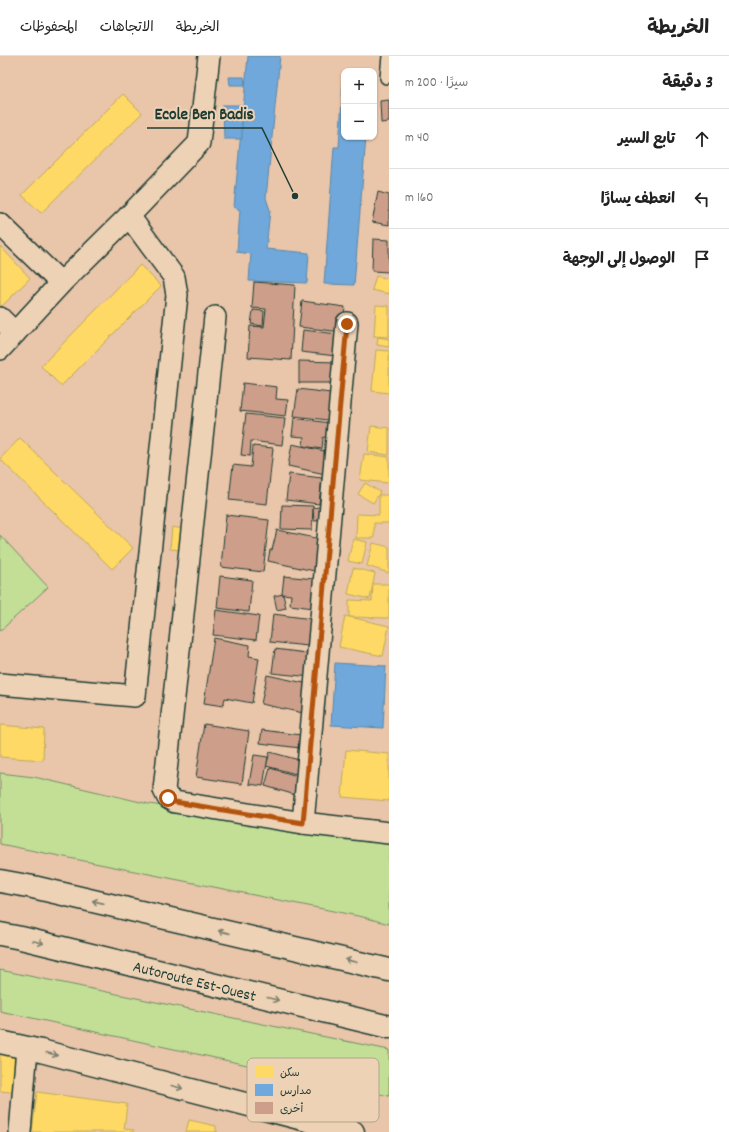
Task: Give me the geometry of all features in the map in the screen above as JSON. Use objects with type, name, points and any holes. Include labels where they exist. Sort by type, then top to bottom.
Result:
[{"type":"main road","points":[[0,881],[33,887],[389,970]]},
{"type":"main road","name":"Autoroute Est-Ouest","points":[[0,934],[389,1027]]},
{"type":"main road","points":[[0,1042],[247,1106]]},
{"type":"main road","points":[[308,1122],[342,1131]]},
{"type":"street","points":[[0,349],[61,283],[129,216],[199,143],[209,56]]},
{"type":"street","points":[[0,684],[135,696],[177,295],[174,277],[129,216]]},
{"type":"street","points":[[0,224],[61,283]]},
{"type":"street","points":[[215,317],[164,790],[168,798],[175,802],[303,823],[389,833]]},
{"type":"street","points":[[0,318],[15,333]]},
{"type":"street","points":[[303,823],[347,324]]},
{"type":"street","points":[[20,1132],[27,1048]]},
{"type":"lane","points":[[386,78],[388,56]]},
{"type":"green space","points":[[0,535],[48,587],[0,631]]},
{"type":"green space","points":[[0,773],[34,777],[149,804],[389,840],[389,924],[363,917],[0,844]]},
{"type":"green space","points":[[0,970],[389,1050],[389,1096],[379,1094],[379,1058],[247,1058],[247,1065],[0,1011]]},
{"type":"building: سكن","points":[[123,94],[142,113],[41,213],[22,195]]},
{"type":"building: سكن","points":[[0,246],[30,278],[2,306],[0,304]]},
{"type":"building: سكن","points":[[140,265],[161,286],[61,386],[41,366]]},
{"type":"building: سكن","points":[[376,276],[389,279],[389,294],[372,290]]},
{"type":"building: سكن","points":[[376,305],[389,306],[389,337],[374,336]]},
{"type":"building: سكن","points":[[378,337],[389,339],[389,347],[377,345]]},
{"type":"building: سكن","points":[[376,350],[389,351],[389,393],[372,391]]},
{"type":"building: سكن","points":[[371,426],[389,428],[389,455],[368,452]]},
{"type":"building: سكن","points":[[20,438],[133,548],[112,569],[0,459]]},
{"type":"building: سكن","points":[[364,454],[389,457],[389,483],[360,480]]},
{"type":"building: سكن","points":[[365,483],[380,492],[373,503],[358,494]]},
{"type":"building: سكن","points":[[379,495],[389,495],[389,523],[374,523],[374,538],[356,538],[357,514],[379,515]]},
{"type":"building: سكن","points":[[172,527],[189,530],[186,550],[170,549]]},
{"type":"building: سكن","points":[[353,539],[367,542],[362,564],[348,561]]},
{"type":"building: سكن","points":[[373,543],[389,547],[389,573],[367,566]]},
{"type":"building: سكن","points":[[353,568],[375,573],[370,599],[348,594]]},
{"type":"building: سكن","points":[[373,584],[389,584],[389,618],[349,617],[349,600],[372,601]]},
{"type":"building: سكن","points":[[345,616],[389,626],[383,656],[339,647]]},
{"type":"building: سكن","points":[[0,725],[44,729],[43,760],[0,757]]},
{"type":"building: سكن","points":[[346,750],[389,754],[389,801],[342,797]]},
{"type":"building: سكن","points":[[0,1052],[18,1055],[12,1092],[0,1091]]},
{"type":"building: سكن","points":[[37,1092],[127,1104],[124,1129],[134,1130],[133,1132],[32,1132]]},
{"type":"building: سكن","points":[[189,1120],[216,1126],[216,1132],[186,1132]]},
{"type":"building: مدارس","points":[[248,56],[280,56],[266,198],[270,210],[266,249],[309,253],[307,283],[249,281],[251,254],[237,252],[240,210],[234,207]]},
{"type":"building: مدارس","points":[[229,77],[244,77],[245,85],[230,85]]},
{"type":"building: مدارس","points":[[223,105],[242,105],[242,139],[224,139]]},
{"type":"building: مدارس","points":[[341,116],[341,140],[366,140],[354,285],[324,284],[334,147],[339,147]]},
{"type":"building: مدارس","points":[[335,663],[386,666],[383,728],[331,725]]},
{"type":"building: أخرى","points":[[389,100],[389,122],[381,123],[380,101]]},
{"type":"building: أخرى","points":[[378,192],[389,195],[389,225],[372,222]]},
{"type":"building: أخرى","points":[[373,239],[389,240],[389,272],[372,271]]},
{"type":"building: أخرى","points":[[254,282],[295,285],[291,360],[248,357],[250,326],[264,327],[266,309],[252,308]]},
{"type":"building: أخرى","points":[[302,301],[345,307],[342,332],[299,327]]},
{"type":"building: أخرى","points":[[253,310],[264,311],[263,326],[251,324]]},
{"type":"building: أخرى","points":[[303,330],[338,334],[336,356],[301,352]]},
{"type":"building: أخرى","points":[[299,361],[337,362],[337,383],[299,383]]},
{"type":"building: أخرى","points":[[243,383],[277,387],[276,399],[288,400],[286,416],[240,411]]},
{"type":"building: أخرى","points":[[298,389],[339,394],[336,421],[294,416]]},
{"type":"building: أخرى","points":[[246,414],[285,418],[282,445],[251,441],[250,456],[241,455]]},
{"type":"building: أخرى","points":[[294,418],[337,424],[335,439],[323,437],[322,449],[303,446],[304,437],[292,436]]},
{"type":"building: أخرى","points":[[292,444],[329,452],[325,474],[288,466]]},
{"type":"building: أخرى","points":[[253,446],[273,448],[267,504],[229,500],[233,465],[251,467]]},
{"type":"building: أخرى","points":[[289,474],[322,478],[319,504],[286,500]]},
{"type":"building: أخرى","points":[[282,505],[313,506],[312,530],[281,529]]},
{"type":"building: أخرى","points":[[324,506],[326,520],[314,521],[313,508]]},
{"type":"building: أخرى","points":[[226,515],[269,520],[263,572],[221,567]]},
{"type":"building: أخرى","points":[[277,530],[325,540],[319,572],[268,561]]},
{"type":"building: أخرى","points":[[220,576],[252,580],[249,612],[217,608]]},
{"type":"building: أخرى","points":[[284,576],[324,580],[321,609],[290,605],[291,595],[282,594]]},
{"type":"building: أخرى","points":[[283,594],[286,608],[277,610],[274,596]]},
{"type":"building: أخرى","points":[[216,610],[259,616],[256,640],[213,635]]},
{"type":"building: أخرى","points":[[273,614],[320,620],[317,647],[270,642]]},
{"type":"building: أخرى","points":[[214,638],[250,645],[249,656],[259,658],[252,703],[225,698],[223,706],[204,703]]},
{"type":"building: أخرى","points":[[275,649],[314,654],[311,677],[272,673]]},
{"type":"building: أخرى","points":[[267,675],[309,684],[303,713],[261,704]]},
{"type":"building: أخرى","points":[[204,724],[249,731],[242,784],[196,777]]},
{"type":"building: أخرى","points":[[262,730],[301,735],[300,748],[260,743]]},
{"type":"building: أخرى","points":[[270,752],[299,760],[296,774],[266,766]]},
{"type":"building: أخرى","points":[[254,755],[268,757],[263,786],[249,784]]},
{"type":"building: أخرى","points":[[270,768],[304,778],[299,796],[265,786]]},
{"type":"place","name":"Ecole Ben Badis","points":[[295,196]]},
{"type":"route","points":[[168,798],[175,802],[303,823],[347,324]]}]
